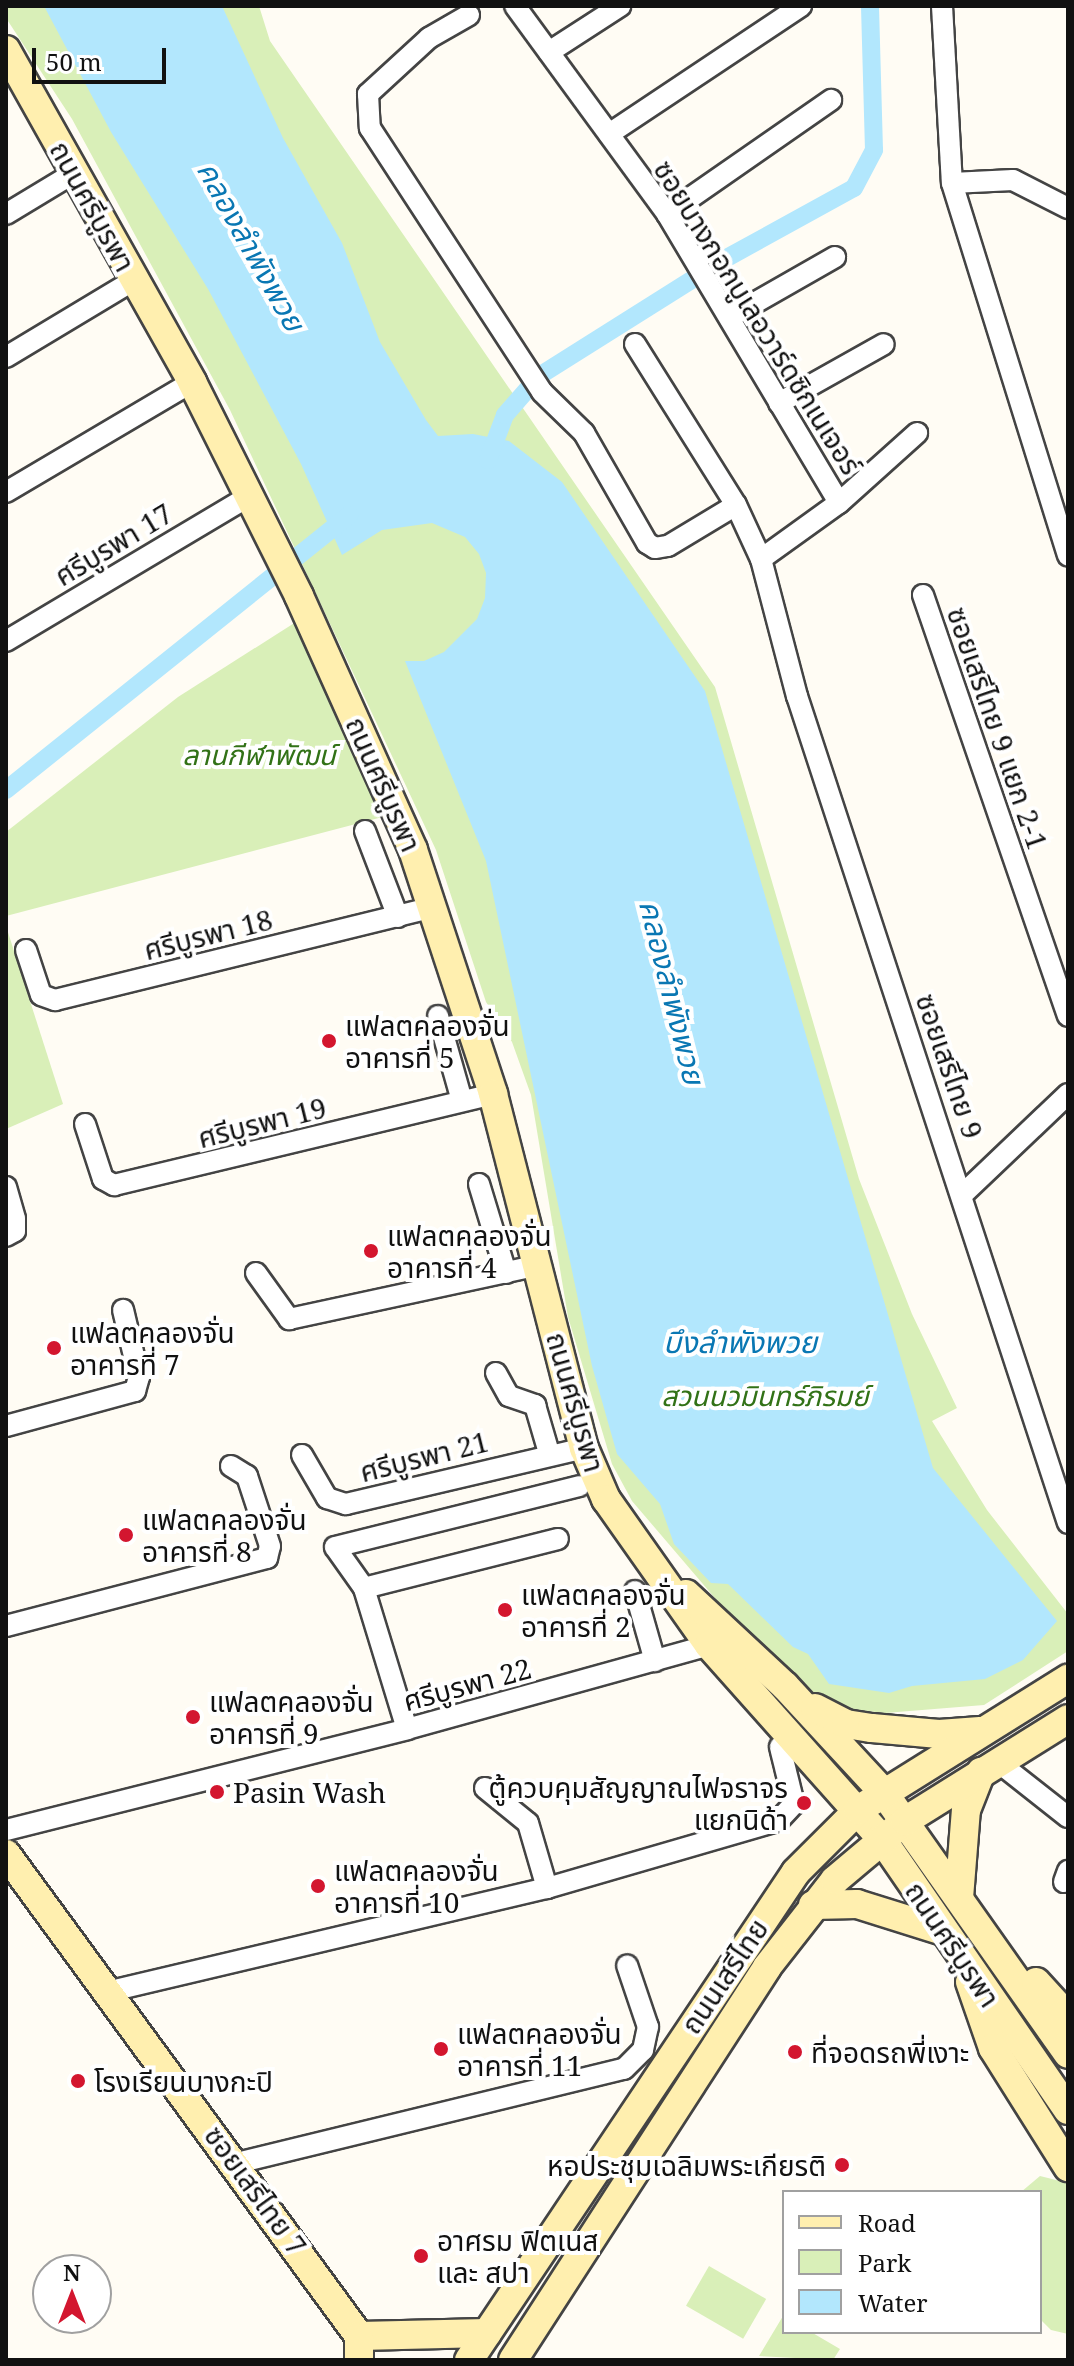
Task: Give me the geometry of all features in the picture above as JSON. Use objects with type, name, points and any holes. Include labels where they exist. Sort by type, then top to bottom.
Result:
[{"type":"street","name":"ซอยบางกอกบูเลอวาร์ดซิกเนเจอร์","points":[[515,6],[667,214],[839,503]]},
{"type":"street","points":[[549,52],[620,6]]},
{"type":"street","points":[[609,134],[801,6]]},
{"type":"street","points":[[942,6],[952,183],[1068,555]]},
{"type":"street","points":[[469,15],[429,38],[368,94],[366,119],[542,392],[584,433],[647,543],[655,548],[736,505]]},
{"type":"street","name":"ถนนศรีบูรพา","points":[[10,66],[192,382],[299,596],[434,907],[493,1094],[584,1448],[606,1499],[709,1645],[881,1838],[966,1967],[1068,2110]]},
{"type":"street","points":[[667,214],[831,100]]},
{"type":"street","points":[[6,214],[74,173]]},
{"type":"street","points":[[952,183],[1013,180],[1068,208]]},
{"type":"street","points":[[730,317],[835,257]]},
{"type":"street","points":[[6,357],[134,280]]},
{"type":"street","points":[[635,344],[736,505],[761,559]]},
{"type":"street","points":[[779,403],[884,344]]},
{"type":"street","points":[[6,492],[192,382]]},
{"type":"street","name":"ซอยบางกอกบูเลอวาร์ดซิกเนเจอร์","points":[[761,559],[839,503],[917,433]]},
{"type":"street","name":"ศรีบูรพา 17","points":[[6,641],[249,496]]},
{"type":"street","name":"ซอยเสรีไทย 9","points":[[761,559],[777,628],[1068,1523]]},
{"type":"street","name":"ซอยเสรีไทย 9 แยก 2-1","points":[[923,595],[1068,1016]]},
{"type":"street","points":[[365,831],[398,917]]},
{"type":"street","name":"ศรีบูรพา 18","points":[[26,950],[41,995],[55,1000],[434,907]]},
{"type":"street","points":[[438,1016],[462,1101]]},
{"type":"street","name":"ศรีบูรพา 19","points":[[85,1124],[103,1179],[114,1185],[493,1094]]},
{"type":"street","points":[[963,1194],[1068,1094]]},
{"type":"street","points":[[479,1184],[506,1273]]},
{"type":"street","points":[[6,1187],[15,1219],[15,1231],[6,1236]]},
{"type":"street","points":[[256,1273],[289,1319],[539,1265]]},
{"type":"street","points":[[6,1426],[135,1391],[139,1377],[123,1310]]},
{"type":"street","points":[[496,1373],[509,1396],[535,1405],[549,1453]]},
{"type":"street","name":"ศรีบูรพา 21","points":[[302,1455],[327,1498],[346,1504],[549,1453],[584,1448]]},
{"type":"street","points":[[6,1626],[267,1558],[270,1546],[247,1476],[231,1466]]},
{"type":"street","points":[[407,1729],[364,1588],[335,1547],[580,1486]]},
{"type":"street","points":[[364,1588],[558,1539]]},
{"type":"street","name":"ถนนศรีบูรพา","points":[[649,1562],[785,1686],[884,1793],[1068,2054]]},
{"type":"street","points":[[635,1591],[655,1661]]},
{"type":"street","name":"ศรีบูรพา 22","points":[[6,1830],[407,1729],[709,1645]]},
{"type":"street","name":"ถนนเสรีไทย","points":[[469,2360],[770,1907],[858,1810],[1068,1679]]},
{"type":"street","points":[[785,1686],[846,1724],[939,1734],[985,1731]]},
{"type":"street","name":"ถนนเสรีไทย","points":[[513,2360],[733,2018],[813,1905],[881,1838],[1068,1719]]},
{"type":"street","points":[[111,1991],[547,1888],[778,1821],[794,1804],[780,1747]]},
{"type":"street","points":[[959,1898],[966,1810],[990,1767],[1068,1817]]},
{"type":"street","points":[[485,1788],[528,1823],[547,1888]]},
{"type":"street","name":"ซอยเสรีไทย 7","points":[[6,1854],[237,2163],[359,2348],[487,2333]]},
{"type":"street","points":[[813,1905],[857,1904],[943,1931]]},
{"type":"street","points":[[997,1953],[1022,1966],[1068,2017]]},
{"type":"street","points":[[237,2163],[624,2069],[643,2050],[648,2027],[627,1965]]},
{"type":"street","points":[[966,1967],[993,2048],[1068,2167]]},
{"type":"green space","name":"บึงลำพังพวย","points":[[6,6],[259,6],[270,41],[715,687],[859,1179],[912,1314],[957,1408],[932,1421],[987,1510],[1068,1614],[1068,1651],[984,1705],[885,1713],[840,1708],[816,1695],[720,1604],[632,1501],[612,1464],[568,1317],[531,1095],[512,1042],[486,1002],[436,850],[230,410],[72,119],[6,18]]},
{"type":"green space","name":"ลานกีฬาพัฒน์","points":[[299,620],[390,815],[6,916],[6,832],[178,697]]},
{"type":"green space","points":[[6,926],[63,1104],[6,1129]]},
{"type":"green space","points":[[1040,2176],[1068,2183],[1068,2334],[1051,2330],[1042,2321],[1042,2190],[1023,2190]]},
{"type":"green space","points":[[709,2266],[766,2299],[743,2339],[686,2306]]},
{"type":"green space","points":[[782,2318],[782,2334],[814,2334],[840,2349],[833,2360],[759,2356]]},
{"type":"water","name":"บึงลำพังพวย","points":[[44,6],[222,6],[283,138],[342,243],[380,342],[426,420],[438,436],[473,434],[509,441],[562,482],[705,691],[933,1468],[1057,1621],[1023,1660],[985,1679],[912,1686],[889,1693],[829,1684],[808,1654],[793,1647],[728,1584],[711,1583],[674,1544],[660,1504],[617,1454],[592,1366],[486,861],[405,661],[424,661],[444,652],[477,619],[485,598],[486,573],[479,554],[465,537],[432,523],[382,530],[342,555],[301,464],[208,289],[111,132]]},
{"type":"waterway","points":[[488,460],[505,415],[539,376],[723,260],[854,188],[874,150],[870,6]]},
{"type":"waterway","name":"คลองลำพังพวย","points":[[6,790],[349,515]]},
{"type":"place","name":"แฟลตคลองจั่น อาคารที่ 5","points":[[329,1041]]},
{"type":"place","name":"แฟลตคลองจั่น อาคารที่ 4","points":[[371,1251]]},
{"type":"place","name":"แฟลตคลองจั่น อาคารที่ 7","points":[[54,1348]]},
{"type":"place","name":"แฟลตคลองจั่น อาคารที่ 8","points":[[126,1535]]},
{"type":"place","name":"แฟลตคลองจั่น อาคารที่ 2","points":[[505,1610]]},
{"type":"place","name":"แฟลตคลองจั่น อาคารที่ 9","points":[[193,1717]]},
{"type":"place","name":"Pasin Wash","points":[[217,1792]]},
{"type":"place","name":"ตู้ควบคุมสัญญาณไฟจราจร แยกนิด้า","points":[[804,1803]]},
{"type":"place","name":"แฟลตคลองจั่น อาคารที่ 10","points":[[318,1886]]},
{"type":"place","name":"แฟลตคลองจั่น อาคารที่ 11","points":[[441,2049]]},
{"type":"place","name":"ที่จอดรถพี่เงาะ","points":[[795,2052]]},
{"type":"place","name":"โรงเรียนบางกะปิ","points":[[78,2081]]},
{"type":"place","name":"หอประชุมเฉลิมพระเกียรติ","points":[[842,2165]]},
{"type":"place","name":"อาศรม ฟิตเนส และ สปา","points":[[421,2256]]},
{"type":"park label","name":"สวนนวมินทร์ภิรมย์","points":[[765,1395]]}]
